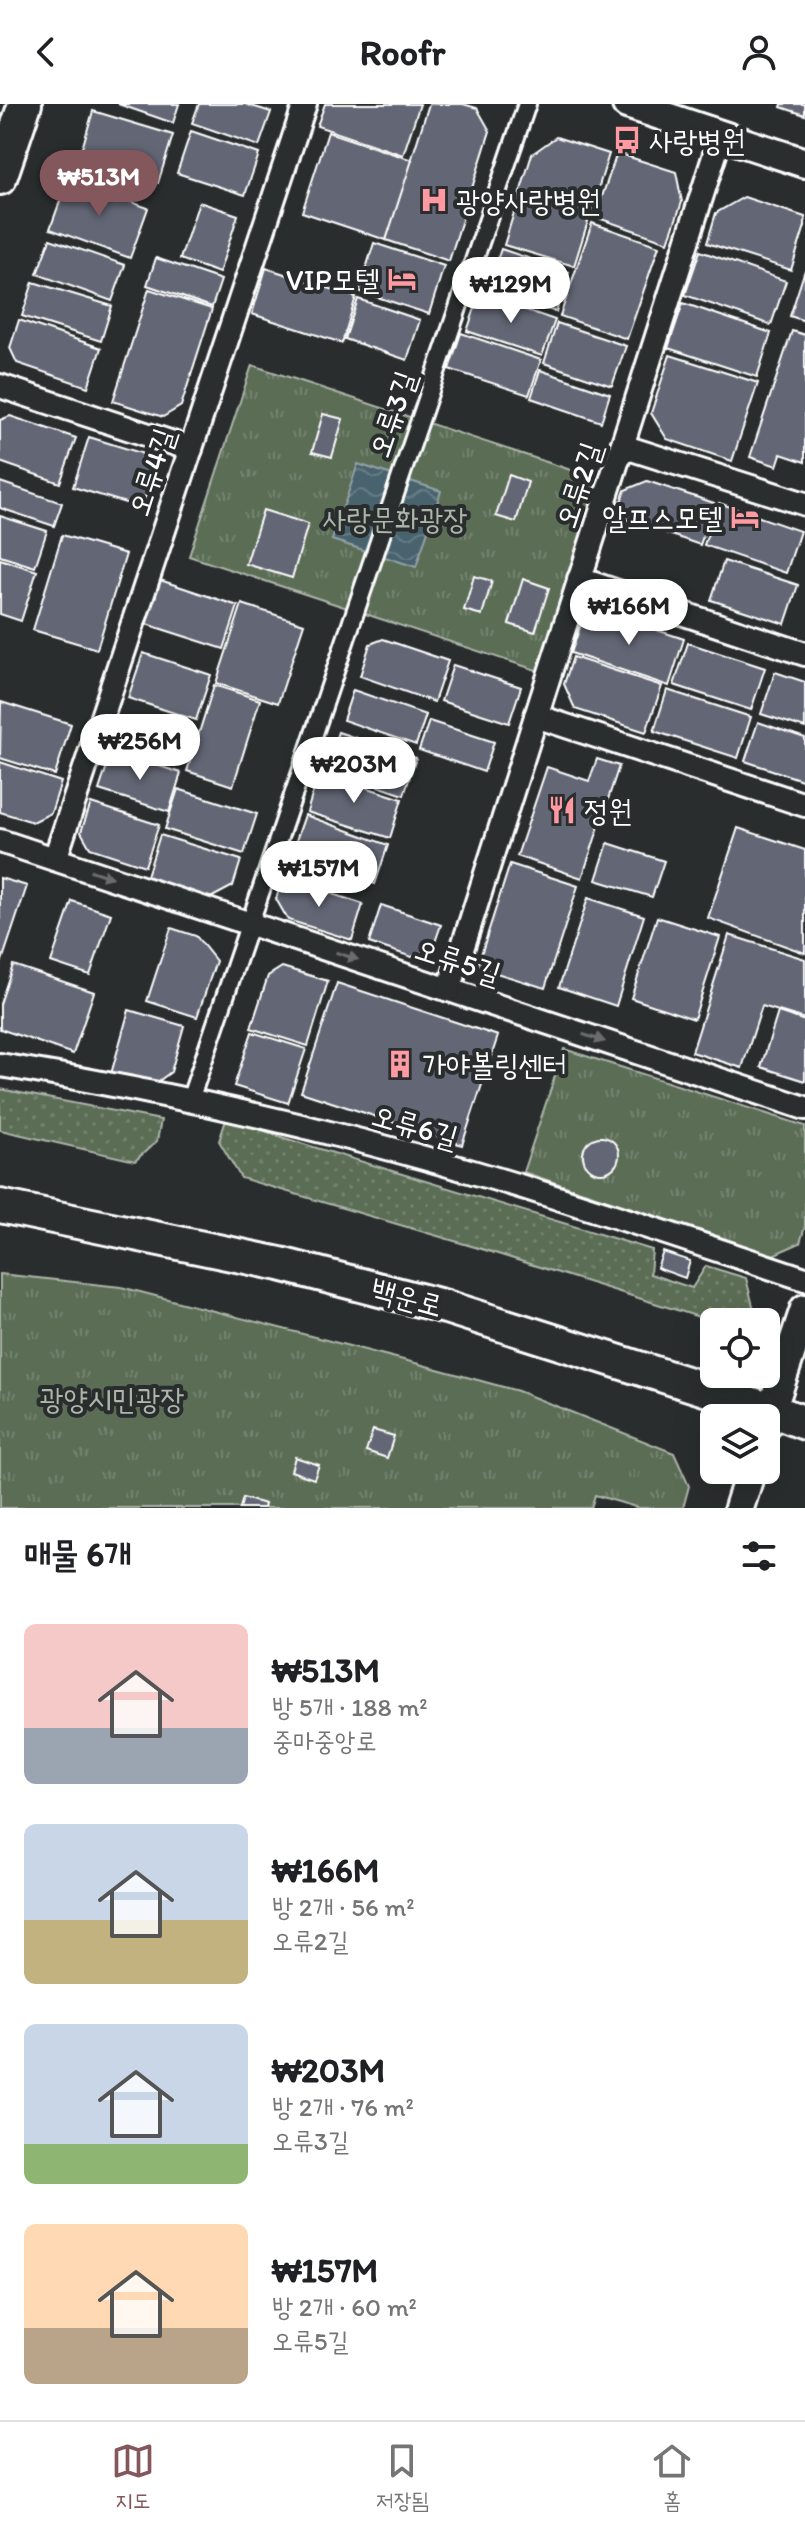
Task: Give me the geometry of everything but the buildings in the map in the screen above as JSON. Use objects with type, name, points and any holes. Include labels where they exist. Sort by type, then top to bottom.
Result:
[{"type":"main road","points":[[0,178],[25,104]]},
{"type":"main road","name":"백운로","points":[[0,1206],[280,1264],[401,1295],[727,1404]]},
{"type":"main road","name":"백운로","points":[[780,1420],[805,1423]]},
{"type":"street","name":"오류4길","points":[[55,859],[305,104]]},
{"type":"street","name":"오류3길","points":[[190,1100],[527,104]]},
{"type":"street","points":[[627,104],[805,163]]},
{"type":"street","name":"오류2길","points":[[449,990],[721,135]]},
{"type":"street","points":[[0,386],[191,449]]},
{"type":"street","points":[[622,446],[805,504]]},
{"type":"street","points":[[579,579],[805,654]]},
{"type":"street","points":[[536,716],[805,805]]},
{"type":"street","name":"오류5길","points":[[0,841],[805,1108]]},
{"type":"street","name":"오류6길","points":[[0,1065],[190,1100],[350,1138],[562,1199],[805,1279]]},
{"type":"street","points":[[774,1404],[805,1309]]},
{"type":"street","points":[[739,1508],[747,1484]]},
{"type":"green space","name":"사랑문화광장","points":[[252,365],[601,480],[539,671],[189,556]]},
{"type":"green space","points":[[564,1049],[805,1126],[805,1226],[800,1243],[773,1255],[523,1172]]},
{"type":"green space","points":[[0,1089],[161,1120],[157,1141],[135,1161],[0,1130]]},
{"type":"green space","points":[[227,1117],[284,1138],[652,1250],[650,1274],[692,1288],[706,1266],[746,1278],[754,1308],[700,1308],[700,1317],[241,1178],[219,1141]]},
{"type":"green space","name":"광양시민광장","points":[[0,1274],[121,1287],[518,1391],[674,1453],[689,1486],[683,1508],[639,1508],[595,1495],[591,1508],[0,1508]]},
{"type":"water","points":[[358,464],[441,491],[416,567],[332,540]]},
{"type":"place","name":"사랑병원","points":[[627,140]]},
{"type":"place","name":"광양사랑병원","points":[[434,200]]},
{"type":"place","name":"VIP모텔","points":[[402,279]]},
{"type":"place","name":"알프스모텔","points":[[745,517]]},
{"type":"place","name":"정원","points":[[562,810]]},
{"type":"place","name":"가야볼링센터","points":[[400,1064]]}]
